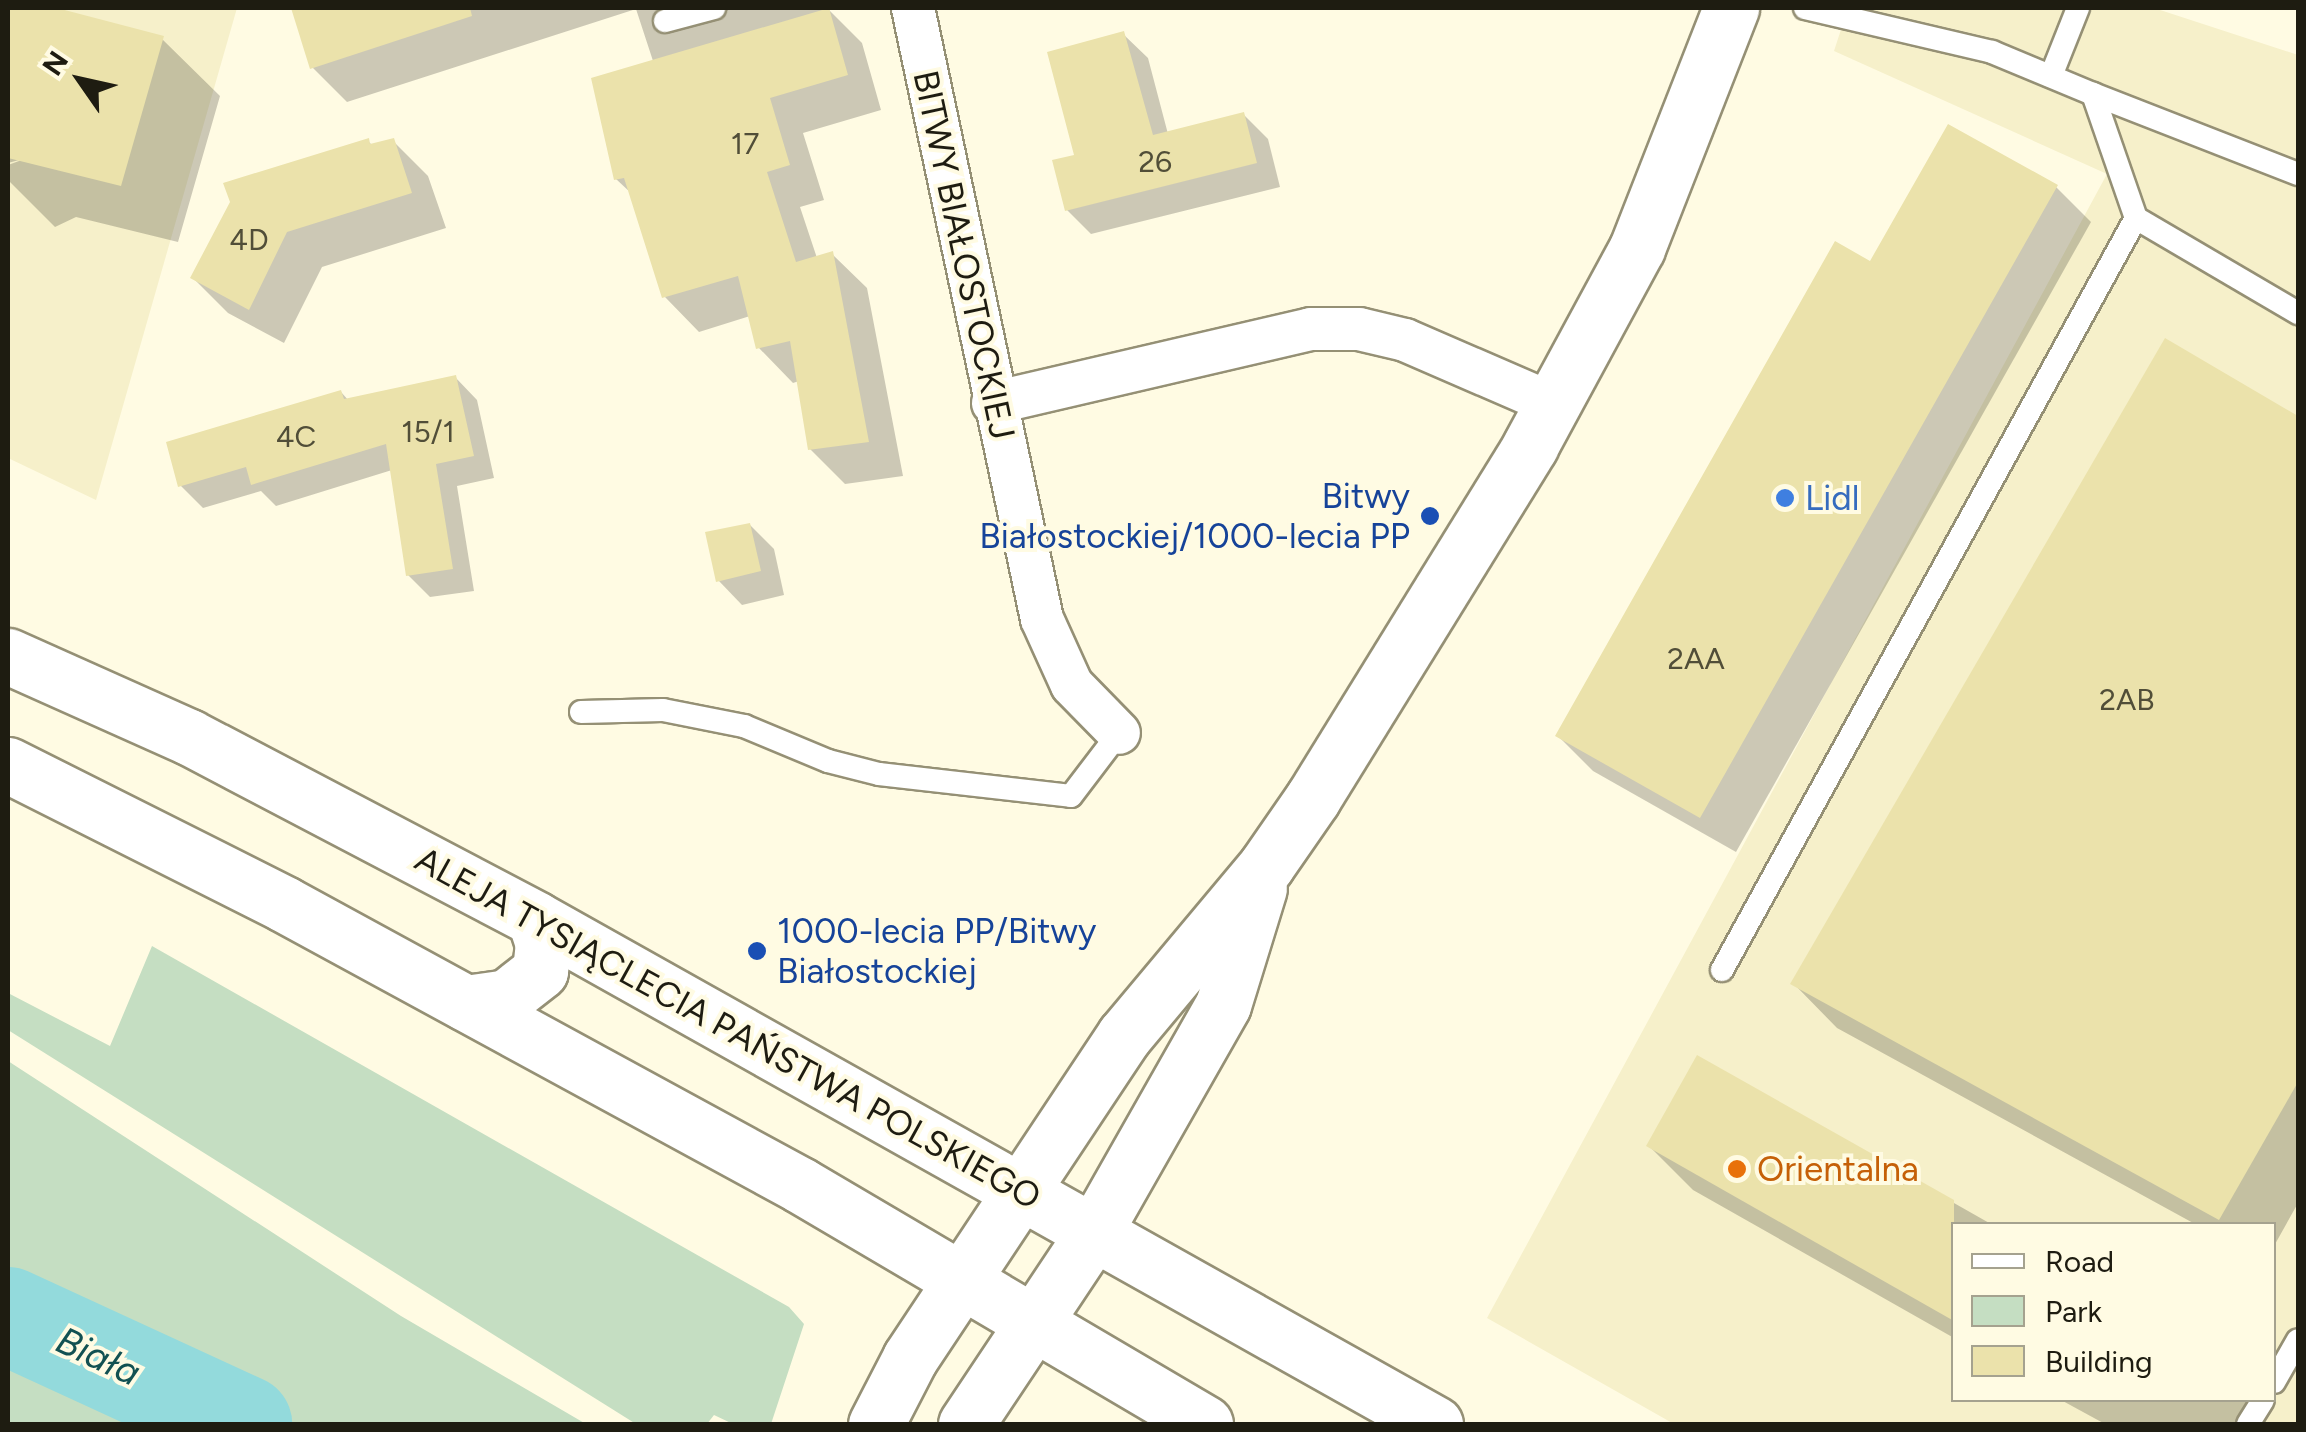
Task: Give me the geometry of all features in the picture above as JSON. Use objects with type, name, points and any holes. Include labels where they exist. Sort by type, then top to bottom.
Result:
[{"type":"main road","points":[[876,1424],[910,1358],[1124,1036],[1266,866],[1346,748],[1553,404],[1637,248],[1731,8]]},
{"type":"main road","name":"ALEJA TYSIĄCLECIA PAŃSTWA POLSKIEGO","points":[[8,656],[190,737],[535,919],[737,1037],[1024,1189],[1436,1424]]},
{"type":"main road","points":[[8,765],[466,1003],[800,1184],[961,1283],[1205,1424]]},
{"type":"main road","points":[[966,1424],[1094,1232],[1222,1005],[1266,866]]},
{"type":"main road","points":[[466,1003],[506,997],[540,971],[543,944],[535,919]]},
{"type":"street","name":"BITWY BIAŁOSTOCKIEJ","points":[[913,8],[991,395],[1042,618],[1072,685],[1119,733]]},
{"type":"street","points":[[991,395],[1312,329],[1359,329],[1405,340],[1553,404]]},
{"type":"lane","points":[[665,21],[714,8]]},
{"type":"lane","points":[[1805,8],[1992,52],[2298,174]]},
{"type":"lane","points":[[2051,76],[2078,8]]},
{"type":"lane","points":[[2094,94],[2136,218],[2298,313]]},
{"type":"lane","points":[[1722,970],[2136,218]]},
{"type":"lane","name":"BITWY BIAŁOSTOCKIEJ","points":[[581,712],[663,710],[744,726],[828,761],[879,774],[1071,796],[1119,733]]},
{"type":"lane","points":[[2276,1378],[2298,1340]]},
{"type":"lane","points":[[2248,1424],[2262,1402]]},
{"type":"shaded area","points":[[8,8],[237,8],[96,500],[8,458]]},
{"type":"shaded area","points":[[1848,8],[2154,8],[2298,55],[2298,1424],[1674,1424],[1487,1318],[2107,174],[1834,51]]},
{"type":"green space","points":[[152,946],[789,1307],[804,1324],[771,1424],[733,1424],[714,1415],[707,1424],[636,1424],[8,1030],[8,993],[110,1046]]},
{"type":"green space","points":[[8,1061],[401,1316],[586,1424],[8,1424]]},
{"type":"building","points":[[8,8],[57,8],[164,36],[121,186],[8,158]]},
{"type":"building","points":[[291,8],[470,8],[472,16],[310,69]]},
{"type":"building","points":[[829,8],[848,75],[770,98],[790,165],[767,172],[796,262],[833,251],[869,442],[808,450],[790,341],[756,349],[738,276],[662,298],[624,178],[614,180],[591,78]]},
{"type":"building","points":[[1124,31],[1153,135],[1244,112],[1257,163],[1065,211],[1052,160],[1074,155],[1047,52]]},
{"type":"building","name":"Lidl","points":[[1948,124],[2058,185],[1700,818],[1555,736],[1835,241],[1870,261]]},
{"type":"building","points":[[369,138],[370,144],[394,138],[412,193],[287,232],[249,310],[190,278],[230,202],[223,183]]},
{"type":"building","points":[[2165,338],[2298,416],[2298,1082],[2219,1220],[1790,984]]},
{"type":"building","points":[[456,375],[474,456],[436,464],[453,569],[406,576],[386,444],[251,485],[246,467],[178,487],[166,442],[341,390],[344,399]]},
{"type":"building","points":[[750,523],[761,571],[716,582],[705,532]]},
{"type":"building","points":[[1697,1055],[1954,1200],[1951,1319],[1646,1146]]},
{"type":"waterway","name":"Biała","points":[[8,1316],[243,1424]]},
{"type":"place","name":"Lidl","points":[[1785,498]]},
{"type":"place","name":"Bitwy Białostockiej/1000-lecia PP","points":[[1430,516]]},
{"type":"place","name":"1000-lecia PP/Bitwy Białostockiej","points":[[757,951]]},
{"type":"place","name":"Orientalna","points":[[1737,1169]]}]
